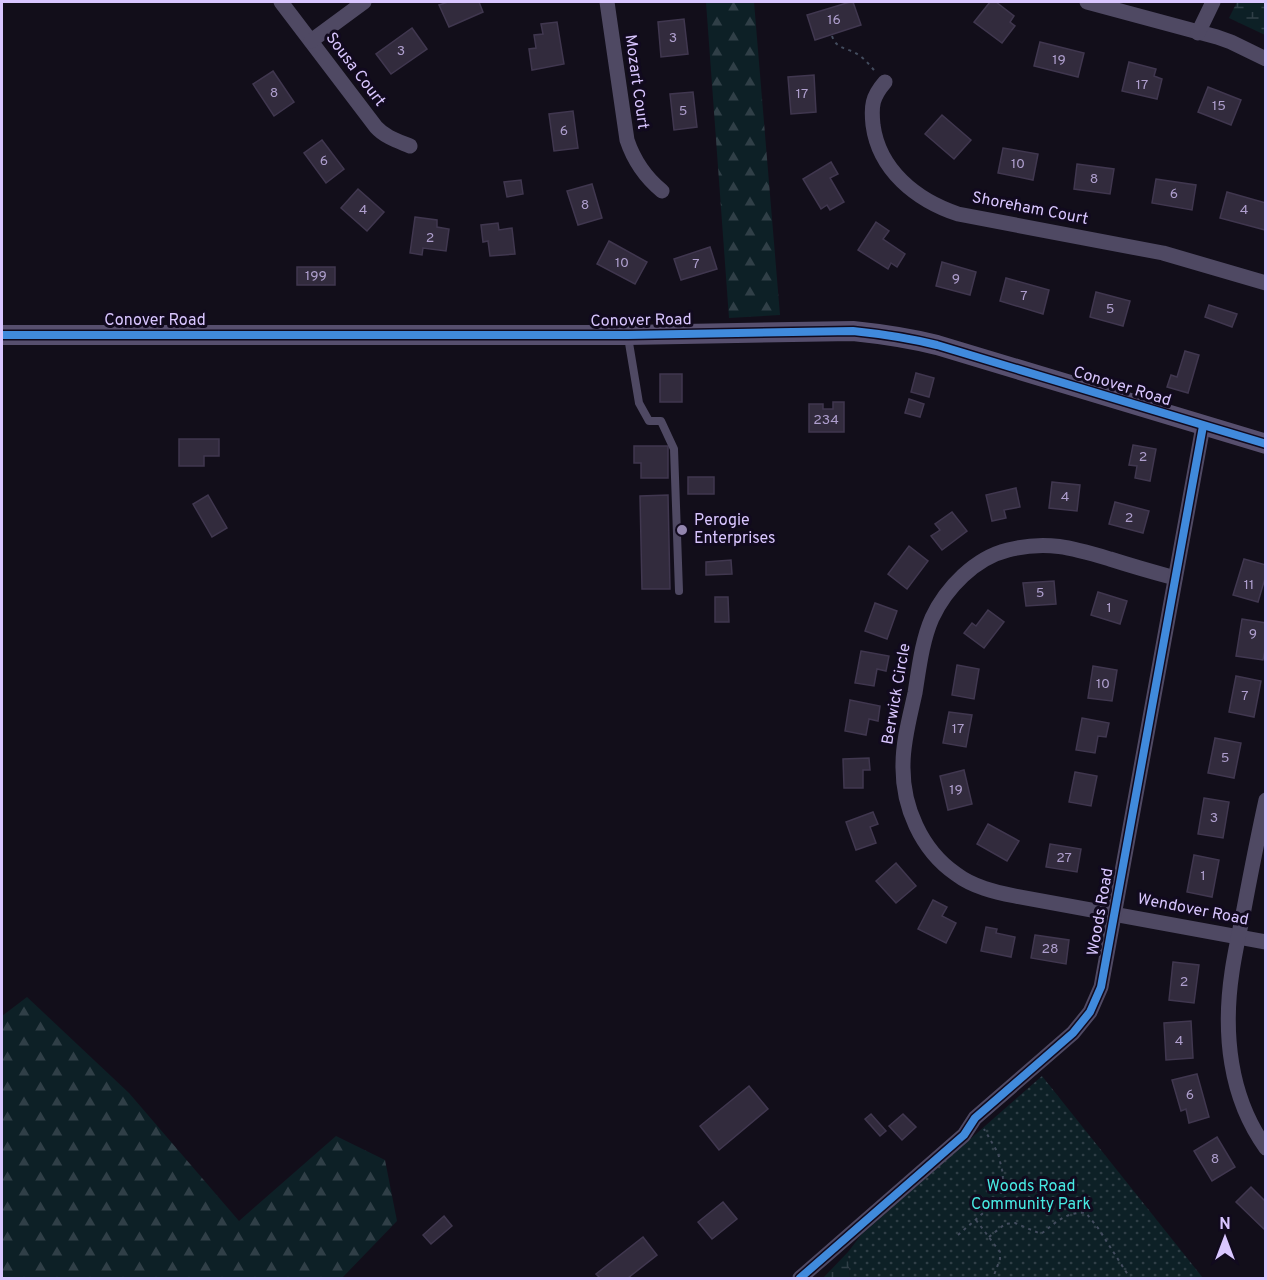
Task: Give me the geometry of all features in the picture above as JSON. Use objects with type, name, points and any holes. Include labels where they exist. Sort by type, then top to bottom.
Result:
[{"type":"street","name":"Sousa Court","points":[[281,2],[381,133],[410,146]]},
{"type":"street","points":[[311,41],[364,2]]},
{"type":"street","name":"Mozart Court","points":[[607,2],[627,140],[643,172],[662,191]]},
{"type":"street","points":[[1087,2],[1231,42],[1266,59]]},
{"type":"street","points":[[1198,33],[1214,2]]},
{"type":"street","name":"Shoreham Court","points":[[885,82],[873,98],[872,107],[875,135],[879,147],[890,167],[901,180],[928,201],[958,214],[1163,253],[1266,284]]},
{"type":"street","name":"Conover Road","points":[[2,335],[628,335],[853,331],[909,338],[937,345],[1266,444]]},
{"type":"street","name":"Woods Road","points":[[800,1278],[964,1136],[975,1118],[1073,1033],[1090,1012],[1101,987],[1203,426]]},
{"type":"street","name":"Berwick Circle","points":[[1114,914],[997,892],[976,885],[956,874],[927,846],[916,827],[904,792],[903,763],[924,641],[932,618],[944,597],[973,567],[1007,550],[1049,545],[1068,547],[1175,578]]},
{"type":"street","points":[[1266,800],[1232,973],[1229,1009],[1229,1046],[1239,1094],[1247,1118],[1266,1148]]},
{"type":"street","name":"Wendover Road","points":[[1114,914],[1266,942]]},
{"type":"lane","points":[[628,335],[639,403],[649,422],[661,422],[674,449],[679,591]]},
{"type":"path","points":[[832,36],[838,46],[854,51],[862,57],[885,82]]},
{"type":"path","points":[[958,1235],[998,1200],[1002,1191],[1003,1174],[998,1153],[990,1137],[975,1118]]},
{"type":"path","points":[[989,1237],[1005,1224],[1015,1223],[1041,1234],[1068,1214],[1086,1213],[1098,1228],[1128,1277]]},
{"type":"path","points":[[976,1220],[1000,1252],[1000,1259],[993,1278]]},
{"type":"green space","points":[[706,2],[754,2],[780,315],[729,318]]},
{"type":"green space","points":[[1237,2],[1265,2],[1265,35],[1229,18]]},
{"type":"green space","points":[[27,997],[129,1093],[239,1221],[336,1136],[385,1160],[397,1221],[342,1278],[2,1278],[2,1016]]},
{"type":"green space","name":"Woods Road Community Park","points":[[1042,1076],[1203,1278],[850,1278],[848,1252],[861,1235]]},
{"type":"green space","points":[[848,1252],[850,1278],[823,1278]]},
{"type":"building","points":[[448,2],[479,2],[483,12],[449,27],[439,5]]},
{"type":"building","points":[[853,2],[861,25],[815,40],[807,15]]},
{"type":"building","points":[[990,2],[996,2],[1014,16],[1010,22],[1015,26],[1002,43],[974,22]]},
{"type":"building","points":[[684,19],[688,54],[661,57],[658,22]]},
{"type":"building","points":[[557,22],[564,64],[532,70],[529,49],[536,48],[534,35],[543,34],[541,24]]},
{"type":"building","points":[[412,28],[427,49],[391,74],[376,54]]},
{"type":"building","points":[[1040,42],[1084,53],[1078,77],[1034,66]]},
{"type":"building","points":[[1129,62],[1156,69],[1154,76],[1162,79],[1157,99],[1122,91]]},
{"type":"building","points":[[273,71],[294,102],[274,116],[253,84]]},
{"type":"building","points":[[814,75],[816,112],[791,114],[788,77]]},
{"type":"building","points":[[1208,87],[1241,100],[1231,125],[1198,112]]},
{"type":"building","points":[[693,92],[697,127],[674,130],[670,94]]},
{"type":"building","points":[[573,111],[578,148],[554,151],[549,114]]},
{"type":"building","points":[[942,115],[971,140],[954,159],[925,134]]},
{"type":"building","points":[[322,140],[344,169],[326,183],[304,153]]},
{"type":"building","points":[[1003,148],[1038,154],[1033,180],[998,173]]},
{"type":"building","points":[[831,162],[838,174],[830,178],[844,202],[830,210],[827,205],[821,209],[803,179]]},
{"type":"building","points":[[1077,164],[1114,169],[1110,194],[1074,189]]},
{"type":"building","points":[[1156,179],[1196,185],[1192,210],[1152,203]]},
{"type":"building","points":[[521,180],[523,194],[507,197],[504,182]]},
{"type":"building","points":[[592,184],[602,218],[578,225],[567,191]]},
{"type":"building","points":[[358,189],[384,212],[367,231],[341,208]]},
{"type":"building","points":[[1227,192],[1266,203],[1265,230],[1220,218]]},
{"type":"building","points":[[415,217],[437,220],[437,227],[449,229],[446,251],[423,248],[422,255],[410,253]]},
{"type":"building","points":[[876,222],[889,231],[883,239],[905,254],[897,267],[891,263],[888,269],[858,250]]},
{"type":"building","points":[[498,223],[499,230],[512,228],[515,254],[490,256],[488,241],[483,242],[481,225]]},
{"type":"building","points":[[609,241],[647,262],[635,284],[597,264]]},
{"type":"building","points":[[710,247],[717,269],[681,280],[674,259]]},
{"type":"building","points":[[942,262],[976,272],[970,295],[936,286]]},
{"type":"building","points":[[297,267],[335,267],[335,285],[297,285]]},
{"type":"building","points":[[1006,278],[1049,290],[1043,314],[1000,301]]},
{"type":"building","points":[[1096,292],[1130,301],[1123,326],[1090,317]]},
{"type":"building","points":[[1209,305],[1237,314],[1232,327],[1205,317]]},
{"type":"building","points":[[1185,351],[1199,355],[1188,393],[1167,387],[1171,375],[1177,377]]},
{"type":"building","points":[[916,373],[934,378],[929,397],[911,392]]},
{"type":"building","points":[[660,374],[682,374],[682,402],[660,402]]},
{"type":"building","points":[[909,399],[924,404],[920,417],[905,413]]},
{"type":"building","points":[[833,402],[844,402],[844,432],[809,432],[809,404],[823,404],[823,409],[833,409]]},
{"type":"building","points":[[179,439],[219,439],[219,456],[204,456],[204,466],[179,466]]},
{"type":"building","points":[[1133,445],[1156,449],[1150,481],[1135,478],[1137,466],[1129,465]]},
{"type":"building","points":[[634,446],[668,446],[668,478],[641,478],[641,463],[634,463]]},
{"type":"building","points":[[688,477],[714,477],[714,494],[688,494]]},
{"type":"building","points":[[1052,482],[1080,485],[1077,511],[1049,508]]},
{"type":"building","points":[[1016,488],[1020,507],[1004,510],[1006,518],[992,521],[986,495]]},
{"type":"building","points":[[208,495],[227,528],[212,537],[193,504]]},
{"type":"building","points":[[668,495],[670,589],[642,589],[640,496]]},
{"type":"building","points":[[1115,502],[1149,511],[1143,533],[1109,524]]},
{"type":"building","points":[[952,512],[967,531],[942,550],[931,536],[940,530],[935,524]]},
{"type":"building","points":[[909,546],[928,561],[907,589],[888,574]]},
{"type":"building","points":[[1244,559],[1266,565],[1266,575],[1258,602],[1233,595]]},
{"type":"building","points":[[731,560],[732,574],[706,575],[706,562]]},
{"type":"building","points":[[1054,581],[1056,604],[1026,606],[1023,583]]},
{"type":"building","points":[[1098,592],[1127,601],[1120,624],[1091,615]]},
{"type":"building","points":[[715,597],[728,597],[729,622],[715,622]]},
{"type":"building","points":[[875,603],[897,611],[887,639],[865,631]]},
{"type":"building","points":[[988,610],[1004,622],[984,648],[964,633],[972,623],[976,626]]},
{"type":"building","points":[[1242,619],[1266,623],[1263,660],[1236,656]]},
{"type":"building","points":[[861,651],[889,656],[886,671],[877,669],[874,686],[855,683]]},
{"type":"building","points":[[957,665],[979,669],[974,699],[952,695]]},
{"type":"building","points":[[1093,666],[1117,670],[1112,701],[1088,698]]},
{"type":"building","points":[[1236,676],[1261,681],[1254,717],[1229,712]]},
{"type":"building","points":[[850,700],[880,706],[878,721],[869,719],[866,735],[845,731]]},
{"type":"building","points":[[949,712],[972,715],[966,747],[943,743]]},
{"type":"building","points":[[1082,718],[1109,723],[1106,737],[1098,736],[1095,753],[1076,750]]},
{"type":"building","points":[[1215,738],[1241,743],[1234,778],[1208,773]]},
{"type":"building","points":[[869,758],[870,770],[863,770],[863,788],[844,788],[843,759]]},
{"type":"building","points":[[964,770],[972,804],[948,810],[940,776]]},
{"type":"building","points":[[1075,772],[1097,776],[1091,806],[1069,802]]},
{"type":"building","points":[[1204,798],[1229,802],[1223,838],[1198,834]]},
{"type":"building","points":[[873,812],[878,824],[870,827],[876,843],[856,850],[846,822]]},
{"type":"building","points":[[988,824],[1019,841],[1007,861],[977,844]]},
{"type":"building","points":[[1050,844],[1081,849],[1077,872],[1046,867]]},
{"type":"building","points":[[1194,855],[1219,860],[1212,897],[1187,892]]},
{"type":"building","points":[[896,863],[916,886],[896,903],[876,881]]},
{"type":"building","points":[[933,900],[947,907],[942,916],[956,923],[946,943],[918,929]]},
{"type":"building","points":[[986,927],[997,929],[996,933],[1015,937],[1011,957],[981,951]]},
{"type":"building","points":[[1035,935],[1069,940],[1066,964],[1031,958]]},
{"type":"building","points":[[1173,962],[1199,965],[1194,1003],[1169,1000]]},
{"type":"building","points":[[1191,1021],[1193,1058],[1166,1060],[1164,1023]]},
{"type":"building","points":[[1197,1074],[1209,1117],[1189,1123],[1186,1109],[1181,1111],[1172,1080]]},
{"type":"building","points":[[749,1086],[768,1109],[719,1150],[700,1126]]},
{"type":"building","points":[[871,1114],[886,1131],[880,1136],[865,1119]]},
{"type":"building","points":[[903,1114],[916,1127],[902,1140],[889,1126]]},
{"type":"building","points":[[1217,1137],[1235,1167],[1212,1181],[1194,1151]]},
{"type":"building","points":[[1251,1187],[1266,1202],[1266,1231],[1236,1202]]},
{"type":"building","points":[[723,1202],[737,1219],[712,1239],[698,1222]]},
{"type":"building","points":[[444,1216],[452,1226],[431,1244],[423,1235]]},
{"type":"building","points":[[643,1237],[657,1255],[628,1278],[600,1278],[596,1274]]},
{"type":"cycle path","points":[[2,335],[628,335],[853,331],[895,336],[937,345],[1266,444]]},
{"type":"cycle path","points":[[800,1278],[964,1135],[975,1118],[1073,1033],[1090,1012],[1101,987],[1203,426]]},
{"type":"place","name":"Perogie Enterprises","points":[[682,530]]}]
